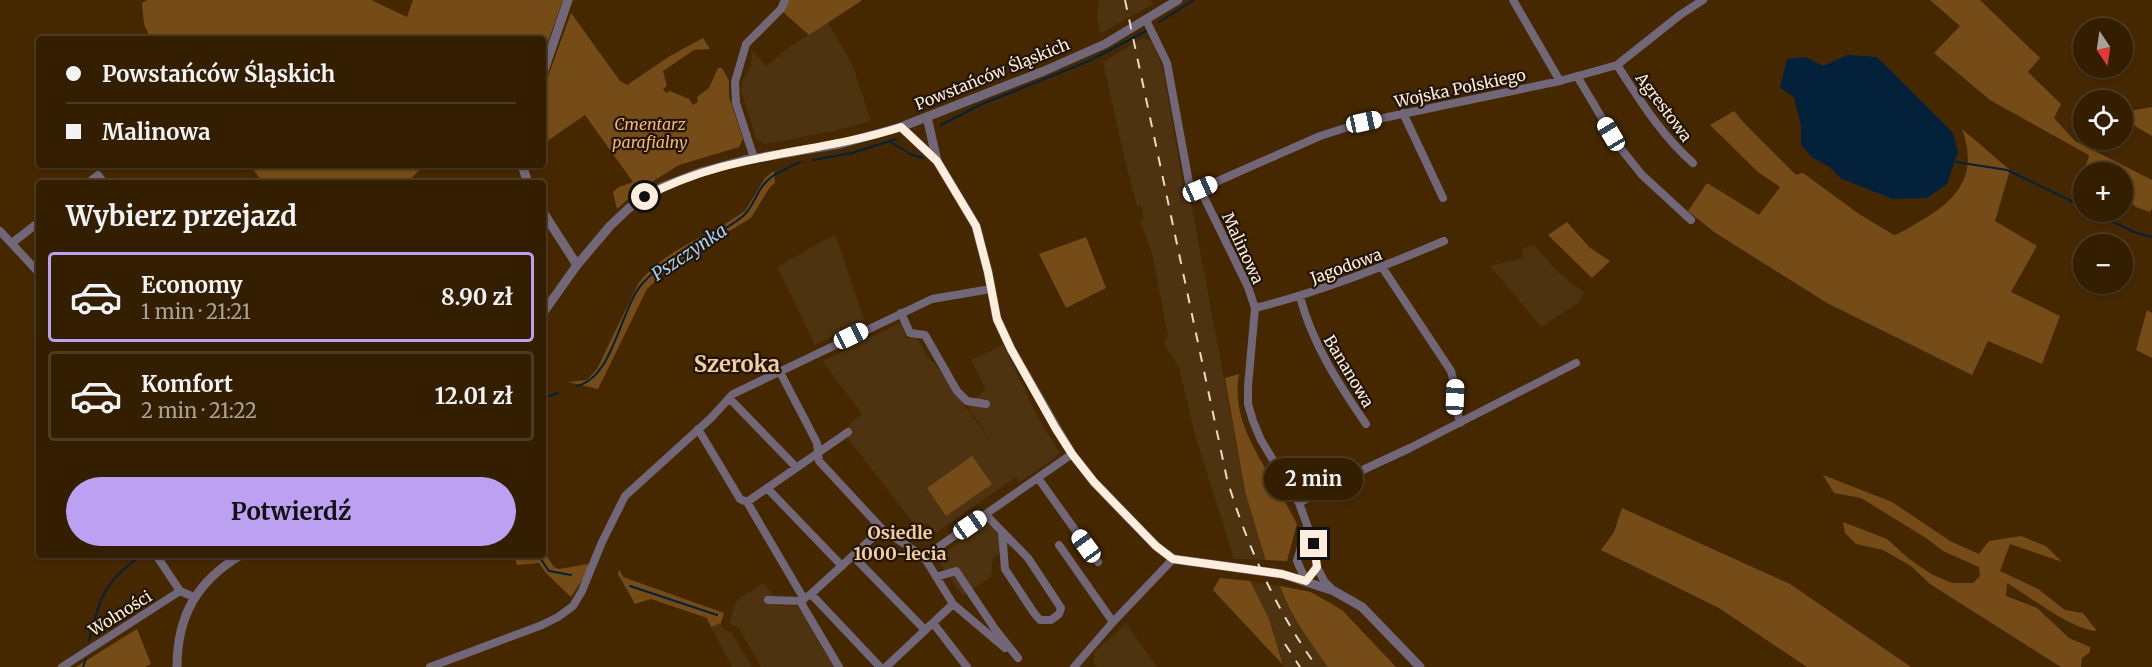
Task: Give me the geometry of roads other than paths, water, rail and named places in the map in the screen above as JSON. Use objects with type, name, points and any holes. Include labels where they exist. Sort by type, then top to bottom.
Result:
[{"type":"street","points":[[546,64],[568,0]]},
{"type":"street","points":[[753,158],[736,103],[735,82],[741,54],[746,44],[781,9],[785,0]]},
{"type":"street","name":"Powstańców Śląskich","points":[[546,309],[577,265],[610,226],[645,197],[662,187],[701,172],[753,158],[840,144],[901,127],[1044,71],[1105,44],[1178,0]]},
{"type":"street","name":"Wojska Polskiego","points":[[1513,0],[1560,81]]},
{"type":"street","name":"Wojska Polskiego","points":[[1200,189],[1320,136],[1364,122],[1560,81],[1617,65],[1680,15],[1703,0]]},
{"type":"street","name":"Malinowa","points":[[1146,20],[1167,63],[1190,188],[1200,189],[1248,287],[1255,308],[1248,386],[1250,410],[1261,440],[1299,503],[1314,544],[1317,567]]},
{"type":"street","name":"Agrestowa","points":[[1617,65],[1652,118],[1680,152],[1693,163]]},
{"type":"street","points":[[1577,76],[1618,145],[1642,175],[1691,220]]},
{"type":"street","points":[[1403,113],[1443,198]]},
{"type":"street","points":[[927,117],[937,161]]},
{"type":"street","points":[[901,127],[937,161],[976,226],[997,319],[1011,349],[1072,454],[1094,482],[1156,546],[1173,559],[1282,574],[1335,591]]},
{"type":"street","points":[[546,217],[577,265]]},
{"type":"street","points":[[12,243],[36,224]]},
{"type":"street","points":[[0,231],[36,270]]},
{"type":"street","name":"Jagodowa","points":[[1255,308],[1300,297],[1444,241]]},
{"type":"street","points":[[1382,267],[1451,370],[1460,423]]},
{"type":"street","points":[[430,667],[542,625],[573,606],[625,496],[733,394],[932,299],[991,289]]},
{"type":"street","name":"Bananowa","points":[[1300,297],[1323,357],[1366,424]]},
{"type":"street","points":[[901,313],[910,333],[925,335],[962,396],[967,401],[986,404]]},
{"type":"street","points":[[1299,503],[1576,363]]},
{"type":"street","points":[[780,372],[817,443],[819,461],[882,530],[924,557],[936,577],[953,604],[1018,658],[995,629],[956,571],[936,577]]},
{"type":"street","points":[[729,398],[796,467]]},
{"type":"street","points":[[698,429],[740,500],[747,502],[805,598],[839,667]]},
{"type":"street","points":[[747,502],[848,432]]},
{"type":"street","points":[[924,557],[1072,454]]},
{"type":"street","points":[[1038,478],[1098,562]]},
{"type":"street","points":[[767,488],[842,566]]},
{"type":"street","points":[[986,515],[1028,558],[1061,608],[1056,618],[1040,620],[1005,569],[1002,532]]},
{"type":"street","points":[[1282,574],[1291,569],[1297,561],[1306,527]]},
{"type":"street","points":[[768,600],[805,598],[882,530]]},
{"type":"street","points":[[1059,545],[1113,622]]},
{"type":"street","points":[[853,555],[925,630]]},
{"type":"street","points":[[158,558],[180,591],[194,597]]},
{"type":"street","points":[[177,667],[179,632],[194,597],[208,579],[236,558]]},
{"type":"street","points":[[1074,667],[1173,559]]},
{"type":"street","points":[[1297,561],[1306,581]]},
{"type":"street","points":[[1306,581],[1317,567],[1324,581],[1335,591],[1362,607],[1420,667]]},
{"type":"street","name":"Wolności","points":[[62,667],[180,591]]},
{"type":"street","points":[[805,598],[880,667]]},
{"type":"street","points":[[892,665],[953,604]]},
{"type":"street","points":[[933,623],[967,667]]},
{"type":"water","points":[[1848,55],[1877,57],[1953,133],[1958,152],[1947,184],[1927,198],[1893,199],[1840,178],[1830,167],[1813,158],[1801,145],[1801,126],[1794,97],[1780,88],[1787,59],[1805,57],[1823,66]]},
{"type":"waterway","name":"Pszczynka","points":[[1159,22],[1194,0]]},
{"type":"waterway","name":"Pszczynka","points":[[941,125],[980,105],[1089,61],[1146,31]]},
{"type":"waterway","name":"Pszczynka","points":[[813,160],[852,153],[896,139]]},
{"type":"waterway","points":[[891,142],[910,154],[923,158]]},
{"type":"waterway","name":"Pszczynka","points":[[577,386],[590,380],[600,370],[634,295],[642,284],[665,264],[742,217],[768,180],[800,162]]},
{"type":"waterway","points":[[1956,162],[2007,170],[2073,202]]},
{"type":"waterway","points":[[2114,222],[2134,232],[2152,237]]},
{"type":"waterway","name":"Pszczynka","points":[[546,397],[558,393]]},
{"type":"waterway","name":"Pszczynka","points":[[89,641],[96,613],[106,591],[120,573],[139,558]]},
{"type":"waterway","points":[[540,558],[549,571],[571,575]]},
{"type":"waterway","points":[[630,586],[717,615]]},
{"type":"waterway","name":"Pszczynka","points":[[83,667],[86,659]]},
{"type":"railway","points":[[1125,0],[1227,479],[1253,553],[1264,577],[1288,623],[1317,667]]},
{"type":"railway","points":[[1285,644],[1300,667]]},
{"type":"district","name":"Szeroka","points":[[737,364]]},
{"type":"district","name":"Osiedle 1000-lecia","points":[[900,542]]},
{"type":"park label","name":"Cmentarz parafialny","points":[[650,133]]}]
